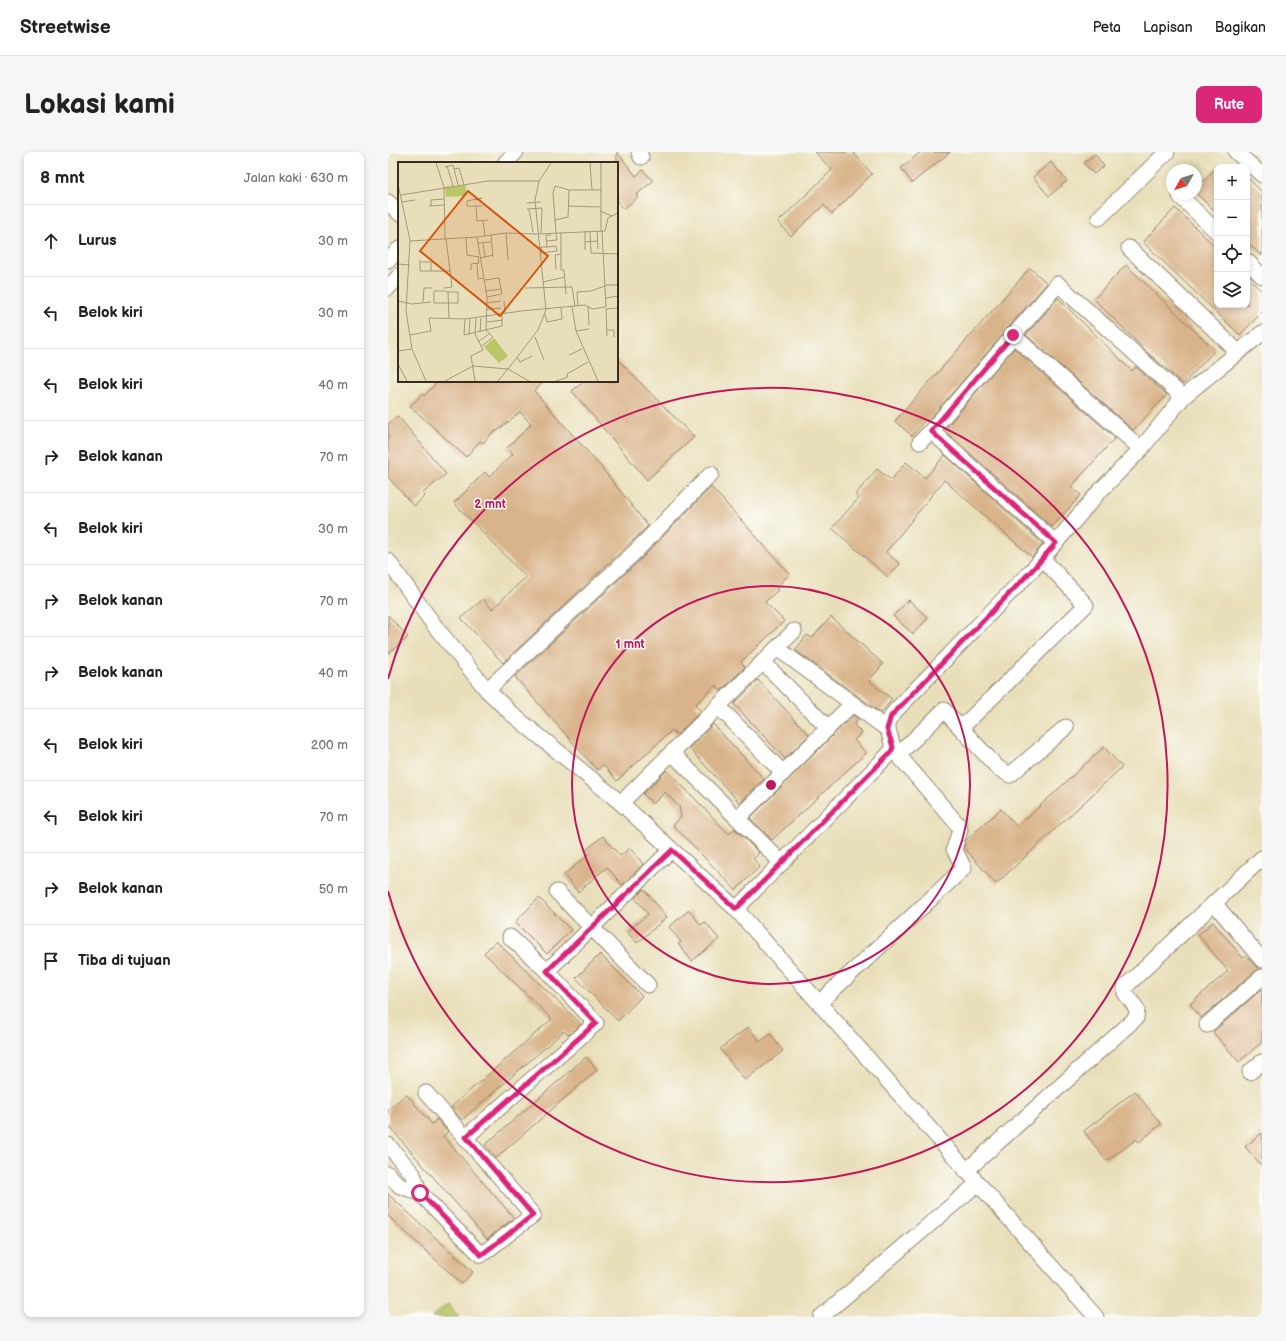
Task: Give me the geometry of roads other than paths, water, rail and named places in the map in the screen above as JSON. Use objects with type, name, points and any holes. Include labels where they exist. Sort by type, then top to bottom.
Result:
[{"type":"street","points":[[506,162],[516,152]]},
{"type":"street","points":[[1099,218],[1167,152]]},
{"type":"street","points":[[1236,152],[1262,175]]},
{"type":"street","points":[[1184,200],[1214,229]]},
{"type":"street","points":[[388,202],[398,212]]},
{"type":"street","points":[[1129,248],[1238,352]]},
{"type":"street","points":[[388,261],[398,250]]},
{"type":"street","points":[[1250,264],[1262,276]]},
{"type":"street","points":[[388,288],[398,277]]},
{"type":"street","points":[[920,442],[1058,284],[1183,397]]},
{"type":"street","points":[[887,729],[891,716],[896,710],[1043,559],[1098,493],[1141,449],[1183,397],[1262,333]]},
{"type":"street","points":[[1013,335],[1141,449]]},
{"type":"street","points":[[931,431],[1056,543]]},
{"type":"street","points":[[487,690],[636,552],[711,474]]},
{"type":"street","points":[[961,728],[1086,605],[1043,559]]},
{"type":"street","points":[[388,560],[434,625],[487,690],[512,714],[621,803],[736,909],[977,1184],[1096,1317]]},
{"type":"street","points":[[621,803],[794,631]]},
{"type":"street","points":[[777,648],[887,729],[896,752],[959,826],[960,830],[954,849],[964,868],[819,1003]]},
{"type":"street","points":[[763,662],[828,728]]},
{"type":"street","points":[[738,818],[852,704]]},
{"type":"street","points":[[718,706],[783,773]]},
{"type":"street","points":[[736,909],[896,752],[944,710],[998,768],[1010,775],[1066,727]]},
{"type":"street","points":[[672,753],[782,863]]},
{"type":"street","points":[[547,971],[672,850]]},
{"type":"street","points":[[966,1171],[1136,1018],[1137,1009],[1125,993],[1126,987],[1262,859]]},
{"type":"street","points":[[556,892],[648,985]]},
{"type":"street","points":[[1214,903],[1262,960]]},
{"type":"street","points":[[466,1137],[596,1023],[547,971],[510,937]]},
{"type":"street","points":[[1207,1025],[1262,977]]},
{"type":"street","points":[[1250,1072],[1262,1062]]},
{"type":"street","points":[[388,1145],[413,1174],[420,1193],[481,1255],[533,1215],[426,1093]]},
{"type":"street","points":[[388,1174],[400,1186],[420,1193]]},
{"type":"street","points":[[821,1317],[977,1184]]}]
